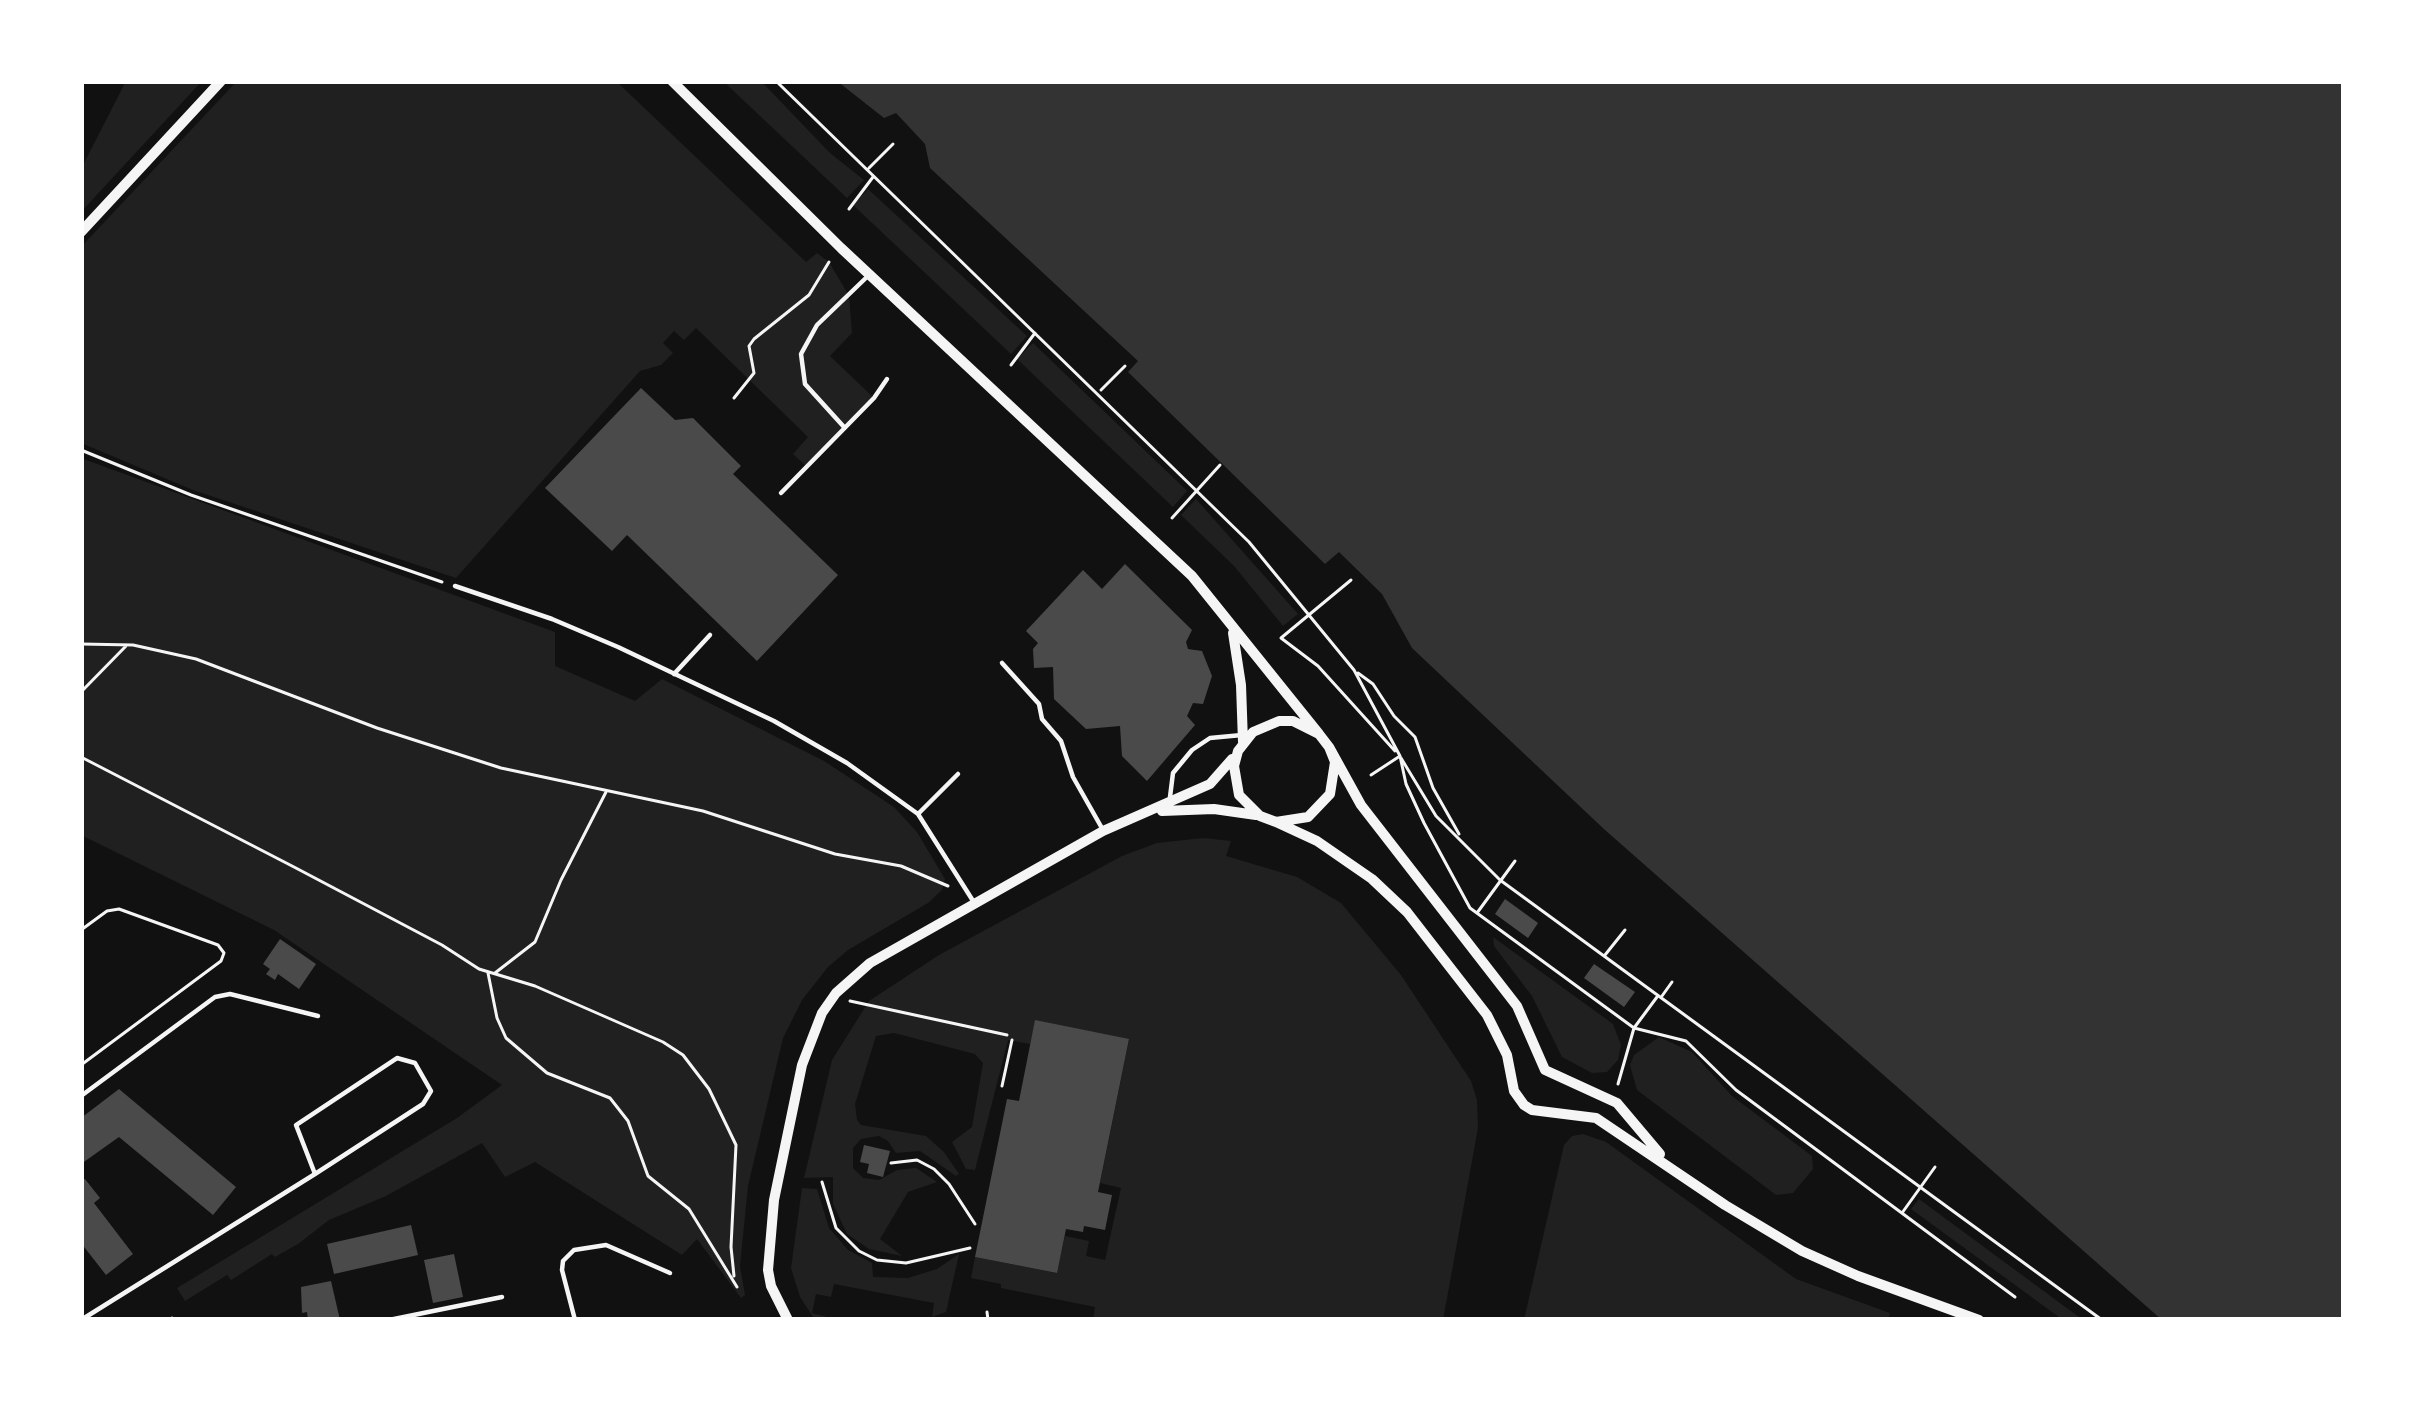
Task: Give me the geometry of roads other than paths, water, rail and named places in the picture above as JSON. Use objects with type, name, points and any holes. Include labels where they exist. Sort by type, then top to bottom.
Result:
[{"type":"street","points":[[81,232],[221,81]]},
{"type":"street","points":[[672,81],[1216,603],[1232,630],[1329,747],[1361,805],[1509,995],[1545,1070],[1617,1103],[1665,1162]]},
{"type":"street","points":[[1232,630],[1244,740],[1234,766],[1239,795],[1260,816]]},
{"type":"street","points":[[788,1320],[768,1270],[774,1200],[802,1065],[811,1036],[833,998],[870,963],[1103,831],[1210,784],[1244,740],[1279,721],[1293,721],[1319,734]]},
{"type":"street","points":[[1276,822],[1308,817],[1330,794],[1335,762],[1329,747]]},
{"type":"street","points":[[1150,813],[1186,808],[1260,816],[1317,841],[1407,912],[1486,1015],[1508,1055],[1517,1100],[1532,1110],[1596,1118],[1754,1224],[1815,1258],[1979,1320]]},
{"type":"lane","points":[[844,428],[805,384],[801,354],[817,326],[869,274]]},
{"type":"lane","points":[[781,494],[886,379]]},
{"type":"lane","points":[[455,586],[552,619],[801,736],[886,788],[918,814],[975,904]]},
{"type":"lane","points":[[674,674],[710,635]]},
{"type":"lane","points":[[1002,663],[1033,694],[1103,831]]},
{"type":"lane","points":[[1171,803],[1173,773],[1192,750],[1210,738],[1244,740]]},
{"type":"lane","points":[[918,814],[958,774]]},
{"type":"lane","points":[[81,1096],[215,997],[230,994],[318,1016]]},
{"type":"lane","points":[[81,1320],[315,1174],[428,1098],[429,1083],[415,1063],[397,1058],[296,1125],[315,1174]]},
{"type":"lane","points":[[575,1320],[562,1270],[563,1261],[574,1250],[605,1245],[670,1273]]},
{"type":"lane","points":[[389,1320],[502,1297]]}]
